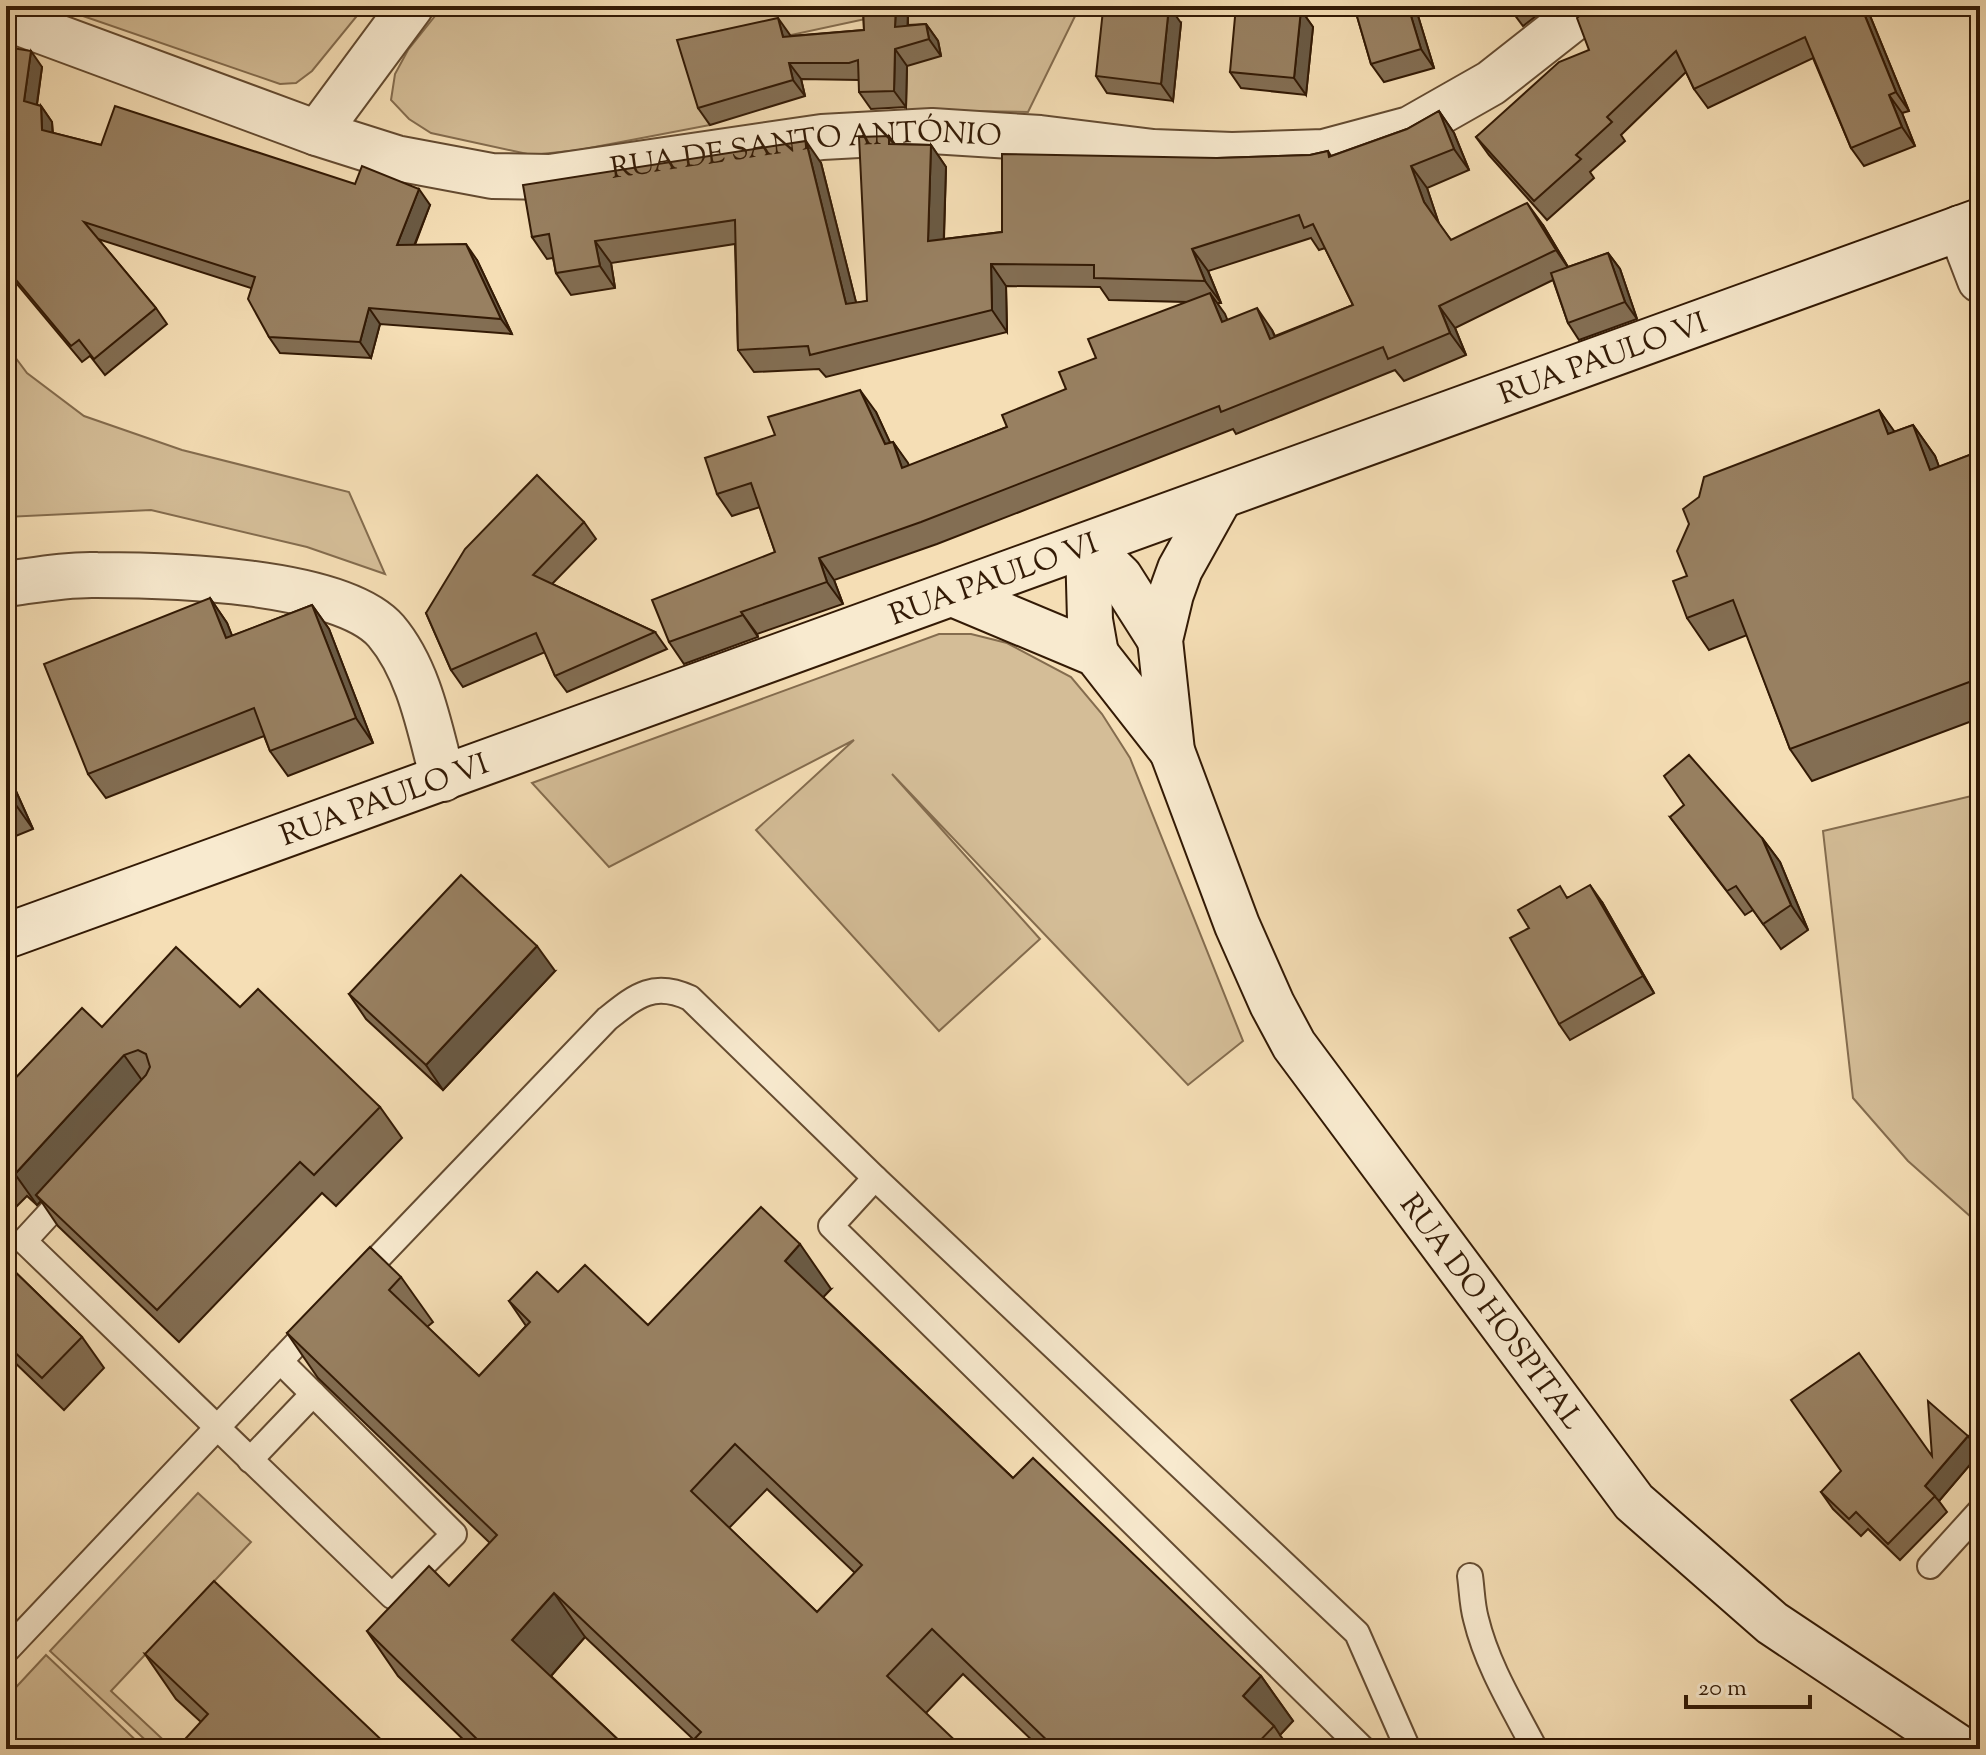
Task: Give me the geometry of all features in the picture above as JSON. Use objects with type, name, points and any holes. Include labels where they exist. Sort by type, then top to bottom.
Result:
[{"type":"main road","points":[[317,133],[411,6]]},
{"type":"main road","name":"RUA DE SANTO ANTÓNIO","points":[[6,18],[317,133],[396,158],[492,176],[550,177],[822,137],[932,131],[1040,138],[1153,152],[1232,155],[1324,152],[1410,129],[1491,83],[1589,6]]},
{"type":"main road","points":[[1970,225],[1980,280]]},
{"type":"main road","name":"RUA PAULO VI","points":[[6,936],[955,595],[1970,225]]},
{"type":"main road","name":"RUA DO HOSPITAL","points":[[1219,499],[1180,569],[1160,640],[1172,751],[1237,925],[1294,1045],[1634,1502],[1772,1623],[1961,1749]]},
{"type":"main road","name":"RUA DO HOSPITAL","points":[[1088,546],[1120,577],[1160,640]]},
{"type":"main road","name":"RUA DO HOSPITAL","points":[[1088,546],[1090,620],[1096,654],[1172,751]]},
{"type":"main road","points":[[6,584],[95,575],[253,583],[333,600],[362,612],[386,631],[400,652],[417,689],[443,779]]},
{"type":"main road","name":"RUA DO HOSPITAL","points":[[955,595],[1096,654]]},
{"type":"lane","points":[[6,1651],[607,1019],[626,1004],[659,989],[672,990],[690,998],[875,1178],[1357,1633],[1408,1749]]},
{"type":"lane","points":[[85,1174],[24,1241],[392,1596],[454,1534],[280,1361]]},
{"type":"lane","points":[[875,1178],[831,1226],[1363,1749]]},
{"type":"lane","points":[[250,1460],[313,1394]]},
{"type":"lane","points":[[1930,1566],[1980,1511]]},
{"type":"lane","points":[[1470,1576],[1475,1617],[1485,1647],[1535,1749]]},
{"type":"shaded area","points":[[54,6],[365,6],[312,71],[296,83],[280,84]]},
{"type":"shaded area","points":[[443,6],[1080,6],[1028,112],[905,110],[907,10],[689,57],[710,125],[579,150],[532,155],[431,133],[409,119],[391,100],[395,74],[408,50]]},
{"type":"shaded area","points":[[6,345],[27,373],[84,416],[182,450],[349,492],[385,574],[307,547],[151,510],[6,517]]},
{"type":"shaded area","points":[[939,634],[971,634],[1007,643],[1071,677],[1102,714],[1130,758],[1243,1041],[1188,1085],[892,774],[1040,939],[939,1031],[756,830],[854,740],[609,867],[532,783]]},
{"type":"shaded area","points":[[1980,794],[1980,1225],[1908,1161],[1853,1098],[1823,831]]},
{"type":"shaded area","points":[[198,1493],[251,1542],[111,1691],[173,1749],[155,1749],[50,1651]]},
{"type":"shaded area","points":[[46,1655],[145,1749],[6,1749],[6,1698]]},
{"type":"building","points":[[863,6],[896,6],[895,27],[926,24],[929,39],[895,49],[894,91],[859,92],[858,60],[849,63],[789,63],[793,80],[698,108],[677,40],[778,18],[783,37],[864,30]]},
{"type":"building","points":[[1128,6],[1169,6],[1161,84],[1096,76],[1103,10],[1127,13]]},
{"type":"building","points":[[1236,6],[1301,10],[1294,78],[1230,72]]},
{"type":"building","points":[[1354,6],[1408,6],[1421,49],[1371,64]]},
{"type":"building","points":[[1590,6],[1657,6],[1658,10],[1667,6],[1861,6],[1896,92],[1889,95],[1902,127],[1851,148],[1805,37],[1694,89],[1676,51],[1607,117],[1612,122],[1576,155],[1581,159],[1534,201],[1476,137],[1559,62],[1589,50],[1577,18]]},
{"type":"building","points":[[6,47],[31,51],[24,101],[41,106],[42,130],[101,145],[115,106],[355,184],[362,166],[419,189],[397,245],[466,244],[501,319],[369,308],[360,342],[269,337],[248,299],[255,277],[84,222],[156,308],[94,359],[79,340],[71,346],[6,268]]},
{"type":"building","points":[[1439,111],[1454,149],[1411,166],[1424,202],[1451,240],[1527,203],[1556,250],[1439,306],[1450,333],[1388,359],[1383,347],[1221,412],[1219,406],[921,522],[819,558],[827,582],[741,612],[743,615],[669,642],[652,600],[775,552],[751,483],[717,494],[705,458],[775,435],[768,417],[860,390],[885,444],[893,442],[902,468],[1007,427],[1002,415],[1066,389],[1059,372],[1096,358],[1088,339],[1210,293],[1222,322],[1257,308],[1270,339],[1353,305],[1313,224],[1304,228],[1299,215],[1192,249],[1205,281],[1094,278],[1094,265],[991,264],[992,310],[810,355],[808,346],[738,350],[735,220],[595,241],[600,266],[556,273],[549,234],[532,237],[523,185],[806,141],[846,304],[867,301],[859,137],[889,136],[889,144],[931,145],[928,241],[1002,232],[1002,154],[1217,158],[1310,155],[1328,151],[1329,157],[1407,129]]},
{"type":"building","points":[[1608,253],[1625,302],[1568,323],[1551,273]]},
{"type":"building","points":[[1879,410],[1888,434],[1913,425],[1930,470],[1980,451],[1980,678],[1790,749],[1733,600],[1687,618],[1673,581],[1687,576],[1677,551],[1689,524],[1683,509],[1699,497],[1704,477]]},
{"type":"building","points":[[537,475],[584,522],[533,575],[655,632],[555,676],[536,633],[451,670],[426,613],[465,549]]},
{"type":"building","points":[[210,598],[226,638],[312,605],[356,718],[270,751],[254,708],[88,774],[44,664]]},
{"type":"building","points":[[1689,755],[1762,838],[1791,905],[1763,924],[1736,886],[1727,891],[1670,817],[1684,805],[1664,776]]},
{"type":"building","points":[[461,875],[537,946],[426,1065],[349,994]]},
{"type":"building","points":[[1590,885],[1643,976],[1559,1024],[1510,938],[1529,928],[1518,910],[1560,886],[1567,898]]},
{"type":"building","points":[[176,947],[240,1007],[258,989],[380,1107],[314,1175],[300,1162],[157,1310],[36,1195],[146,1075],[150,1067],[146,1054],[138,1050],[124,1055],[15,1174],[6,1166],[6,1088],[82,1008],[102,1027]]},
{"type":"building","points":[[761,1207],[800,1244],[785,1261],[1013,1478],[1033,1458],[1261,1676],[1243,1696],[1274,1726],[1252,1749],[1056,1749],[932,1629],[887,1676],[964,1749],[685,1749],[701,1732],[554,1593],[512,1640],[628,1749],[487,1749],[367,1631],[429,1566],[449,1586],[497,1535],[287,1333],[370,1247],[401,1277],[389,1290],[479,1376],[530,1322],[509,1301],[537,1272],[558,1292],[585,1265],[648,1325]],"holes":[[[735,1444],[862,1565],[817,1612],[691,1491]]]},
{"type":"building","points":[[6,1263],[82,1337],[42,1378],[6,1344]]},
{"type":"building","points":[[1978,1295],[1980,1295],[1980,1343]]},
{"type":"building","points":[[1859,1353],[1932,1456],[1928,1401],[1968,1436],[1925,1486],[1935,1496],[1888,1544],[1856,1512],[1849,1519],[1821,1492],[1841,1471],[1791,1400]]},
{"type":"building","points":[[214,1581],[391,1749],[176,1749],[208,1714],[145,1654]]}]
